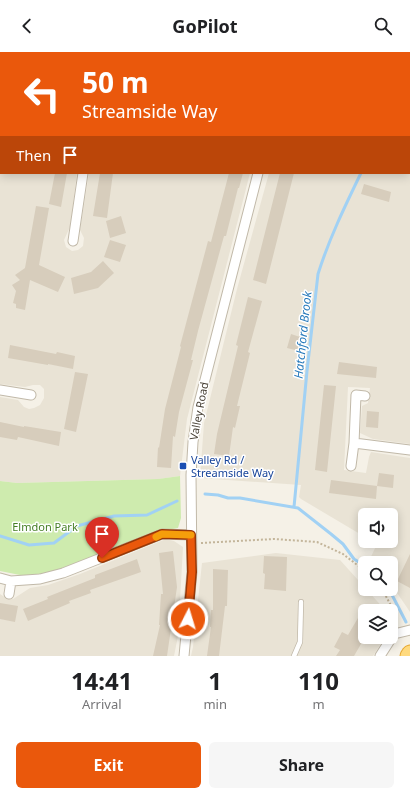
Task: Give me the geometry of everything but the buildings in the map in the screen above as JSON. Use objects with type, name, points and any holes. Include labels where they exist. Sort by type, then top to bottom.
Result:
[{"type":"street","points":[[73,241],[83,174]]},
{"type":"street","name":"Valley Road","points":[[184,656],[192,572],[191,475],[193,442],[198,407],[258,174]]},
{"type":"street","points":[[0,390],[31,395]]},
{"type":"street","points":[[351,466],[354,443],[356,395],[365,396]]},
{"type":"street","points":[[354,443],[410,450]]},
{"type":"street","points":[[0,578],[11,581],[40,579],[63,573],[162,534],[191,535]]},
{"type":"street","points":[[10,594],[11,581]]},
{"type":"street","points":[[398,633],[410,630]]},
{"type":"street","points":[[380,656],[388,644]]},
{"type":"lane","points":[[294,656],[300,642],[301,602]]},
{"type":"path","points":[[201,543],[274,539],[317,542],[343,554],[358,566]]},
{"type":"shaded area","points":[[0,174],[77,174],[70,227],[64,240],[66,247],[72,251],[78,250],[83,246],[84,238],[80,230],[89,174],[250,174],[187,419],[180,476],[158,479],[17,483],[0,481],[0,397],[18,400],[24,407],[29,409],[40,405],[44,398],[44,389],[40,385],[25,387],[0,384]]},
{"type":"shaded area","points":[[269,174],[410,174],[410,444],[373,439],[360,433],[362,406],[368,403],[370,388],[348,387],[344,470],[366,473],[371,452],[410,458],[410,612],[398,594],[398,556],[371,556],[375,548],[398,548],[398,508],[358,508],[358,533],[301,499],[299,497],[301,485],[200,478],[204,423],[237,289]]},
{"type":"shaded area","points":[[166,539],[174,541],[183,547],[178,636],[174,656],[0,656],[0,594],[13,599],[30,588],[48,585],[80,574]]},
{"type":"shaded area","points":[[276,553],[340,560],[358,580],[358,596],[372,596],[380,604],[358,604],[358,644],[381,644],[373,656],[191,656],[202,563]]},
{"type":"green space","name":"Elmdon Park","points":[[180,476],[181,518],[178,528],[150,533],[126,544],[41,576],[25,576],[0,571],[0,481],[17,483],[158,479]]},
{"type":"waterway","name":"Hatchford Brook","points":[[294,507],[318,274],[332,235],[361,174]]},
{"type":"waterway","name":"Hatchford Brook","points":[[205,494],[218,495],[228,498],[240,498],[298,508],[343,544],[354,559],[358,562]]},
{"type":"waterway","name":"Hatchford Brook","points":[[0,536],[29,545],[54,543],[77,526],[114,516],[147,515],[177,501]]},
{"type":"waterway","name":"Hatchford Brook","points":[[393,596],[406,622]]},
{"type":"slow traffic","points":[[156,537],[162,534],[191,535]]},
{"type":"place","name":"Valley Rd / Streamside Way","points":[[183,466]]},
{"type":"route","points":[[102,558],[162,534],[191,535],[192,572],[188,619]]}]
